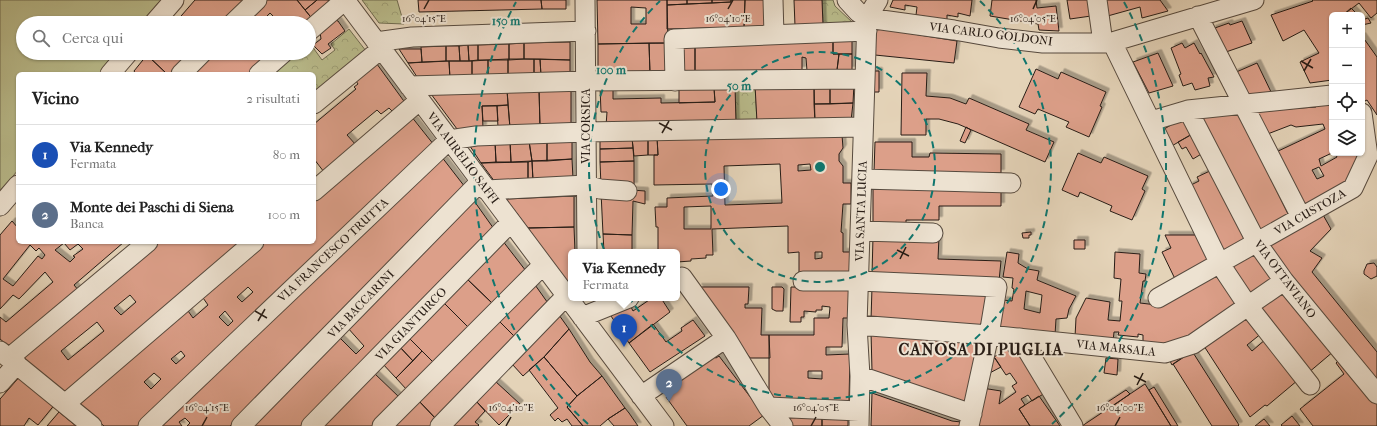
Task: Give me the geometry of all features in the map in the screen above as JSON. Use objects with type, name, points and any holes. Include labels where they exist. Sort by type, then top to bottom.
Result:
[{"type":"street","points":[[160,16],[174,0]]},
{"type":"street","points":[[240,16],[257,0]]},
{"type":"street","points":[[316,25],[345,0]]},
{"type":"street","name":"VIA AURELIO SAFFI","points":[[345,0],[543,265],[568,290]]},
{"type":"street","name":"VIA CORSICA","points":[[586,0],[587,249]]},
{"type":"street","points":[[773,0],[774,35]]},
{"type":"street","points":[[847,0],[867,25]]},
{"type":"street","points":[[867,25],[878,0]]},
{"type":"street","points":[[1097,0],[1108,42],[1151,121],[1220,264],[1248,306],[1310,385]]},
{"type":"street","name":"VIA CARLO GOLDONI","points":[[675,80],[674,39],[774,35],[867,25],[954,30],[999,38],[1043,43],[1108,42],[1254,0]]},
{"type":"street","points":[[1198,16],[1301,217]]},
{"type":"street","name":"VIA SANTA LUCIA","points":[[859,418],[860,376],[857,325],[867,25]]},
{"type":"street","points":[[316,102],[379,46],[412,37],[586,31]]},
{"type":"street","points":[[183,72],[195,60]]},
{"type":"street","points":[[260,72],[275,60]]},
{"type":"street","points":[[316,189],[414,93],[586,81],[865,79]]},
{"type":"street","points":[[1151,121],[1188,110],[1329,95]]},
{"type":"street","name":"VIA OTTAVIANO","points":[[1188,110],[1257,243],[1284,282],[1377,394]]},
{"type":"street","name":"VIA CUSTOZA","points":[[1158,298],[1352,188],[1372,155],[1364,120]]},
{"type":"street","points":[[449,140],[476,136],[586,132],[863,127]]},
{"type":"street","name":"VIA FRANCESCO TRUTTA","points":[[148,426],[449,140]]},
{"type":"street","points":[[862,179],[1011,183]]},
{"type":"street","points":[[0,206],[16,186]]},
{"type":"street","points":[[484,186],[586,186],[600,189],[627,191]]},
{"type":"street","name":"VIA BACCARINI","points":[[241,426],[484,186]]},
{"type":"street","name":"VIA GIANTURCO","points":[[311,426],[511,222]]},
{"type":"street","points":[[860,231],[933,233]]},
{"type":"street","points":[[0,383],[9,358],[146,244]]},
{"type":"street","points":[[65,404],[252,244]]},
{"type":"street","points":[[382,426],[543,265]]},
{"type":"street","points":[[680,279],[726,338],[775,420],[859,418]]},
{"type":"street","points":[[803,281],[859,281],[997,287],[989,335],[970,420],[860,376]]},
{"type":"street","name":"VIA MARSALA","points":[[857,325],[989,335],[1165,353],[1193,344],[1284,282]]},
{"type":"street","points":[[440,426],[571,301]]},
{"type":"street","name":"VIA AURELIO SAFFI","points":[[576,301],[582,317],[664,426]]},
{"type":"street","points":[[582,317],[622,301]]},
{"type":"street","points":[[641,396],[726,338]]},
{"type":"street","points":[[1020,338],[1073,426]]},
{"type":"street","points":[[9,358],[92,426]]},
{"type":"green space","points":[[0,0],[161,0],[147,16],[16,16],[16,60],[110,60],[101,72],[16,72],[16,172],[0,192]]},
{"type":"green space","points":[[362,0],[397,0],[404,24],[379,23]]},
{"type":"green space","points":[[822,0],[833,0],[835,6],[852,22],[823,25]]},
{"type":"green space","points":[[349,29],[366,51],[316,94],[316,72],[273,72],[288,60],[316,60],[316,52],[322,60],[335,50],[331,44]]},
{"type":"green space","points":[[755,85],[757,122],[736,123],[735,86]]},
{"type":"building","points":[[195,0],[248,0],[232,16],[181,16]]},
{"type":"building","points":[[265,0],[297,0],[310,16],[273,16],[270,13],[267,16],[249,16]]},
{"type":"building","points":[[297,0],[317,0],[305,10]]},
{"type":"building","points":[[317,0],[328,0],[332,5],[316,19],[316,16],[310,16],[305,10]]},
{"type":"building","points":[[418,0],[541,0],[542,9],[419,12]]},
{"type":"building","points":[[541,0],[566,0],[566,9],[542,9]]},
{"type":"building","points":[[597,0],[667,0],[668,43],[598,44]],"holes":[[[631,7],[646,8],[646,24],[631,24]]]},
{"type":"building","points":[[667,0],[687,0],[687,4],[667,5]]},
{"type":"building","points":[[687,0],[712,0],[712,3],[687,4]]},
{"type":"building","points":[[712,0],[731,0],[731,2],[712,3]]},
{"type":"building","points":[[731,0],[745,0],[744,27],[667,29],[667,5],[731,2]]},
{"type":"building","points":[[745,0],[768,0],[769,27],[744,27]]},
{"type":"building","points":[[794,0],[822,0],[823,25],[795,26]]},
{"type":"building","points":[[893,0],[972,0],[970,16],[958,13],[958,17],[947,15],[947,20],[916,15],[917,7],[905,5],[905,10],[890,7]]},
{"type":"building","points":[[992,0],[1036,0],[1037,8],[1056,6],[1059,31],[1039,30],[1038,24],[990,16]]},
{"type":"building","points":[[1067,0],[1089,0],[1091,16],[1070,19]]},
{"type":"building","points":[[1102,0],[1160,0],[1168,11],[1142,18],[1140,7],[1104,17]]},
{"type":"building","points":[[1312,0],[1377,0],[1377,13],[1371,18],[1359,3],[1347,12],[1329,12],[1329,80],[1310,83],[1300,62],[1319,53],[1304,30],[1283,41],[1271,15],[1313,1]]},
{"type":"building","points":[[1351,8],[1355,12],[1346,12]]},
{"type":"building","points":[[1368,18],[1371,23],[1365,24],[1365,19]]},
{"type":"building","points":[[335,20],[338,21],[345,31],[328,44],[331,48],[322,54],[316,48],[316,43],[321,39],[320,32]]},
{"type":"building","points":[[1242,21],[1252,43],[1223,53],[1212,29],[1229,23],[1230,25]]},
{"type":"building","points":[[876,28],[957,41],[954,63],[875,55]]},
{"type":"building","points":[[833,38],[852,38],[852,54],[833,54]]},
{"type":"building","points":[[833,38],[833,54],[839,54],[837,70],[807,71],[806,58],[802,57],[802,70],[695,72],[695,42]]},
{"type":"building","points":[[1365,40],[1377,57],[1377,115],[1367,100],[1365,101]]},
{"type":"building","points":[[570,42],[570,60],[524,59],[524,43]]},
{"type":"building","points":[[695,42],[695,72],[682,72],[682,43]]},
{"type":"building","points":[[524,43],[524,59],[509,60],[509,44]]},
{"type":"building","points":[[649,43],[650,74],[598,74],[598,44]]},
{"type":"building","points":[[649,43],[668,43],[668,74],[650,74]]},
{"type":"building","points":[[1182,43],[1185,48],[1194,43],[1200,54],[1201,53],[1214,77],[1208,78],[1210,86],[1195,90],[1192,83],[1183,86],[1179,75],[1181,74],[1171,48]]},
{"type":"building","points":[[509,44],[509,60],[478,60],[478,45]]},
{"type":"building","points":[[468,45],[469,61],[460,61],[459,46]]},
{"type":"building","points":[[468,45],[478,45],[478,60],[469,61]]},
{"type":"building","points":[[446,46],[446,61],[422,62],[421,47]]},
{"type":"building","points":[[446,46],[459,46],[460,61],[446,61]]},
{"type":"building","points":[[399,49],[421,49],[422,62],[408,63]]},
{"type":"building","points":[[1158,53],[1173,86],[1149,93],[1133,62]]},
{"type":"building","points":[[839,54],[852,54],[852,70],[837,70]]},
{"type":"building","points":[[508,59],[534,59],[534,76],[508,77]]},
{"type":"building","points":[[508,59],[508,77],[488,78],[488,60]]},
{"type":"building","points":[[534,59],[540,59],[541,76],[534,76]]},
{"type":"building","points":[[540,59],[570,60],[570,75],[541,76]]},
{"type":"building","points":[[143,60],[152,60],[165,72],[135,72]]},
{"type":"building","points":[[152,60],[187,60],[175,72],[165,72]]},
{"type":"building","points":[[205,60],[267,60],[252,72],[193,72]]},
{"type":"building","points":[[374,60],[406,104],[394,113],[389,108],[381,114],[377,110],[347,135],[356,145],[324,172],[316,162],[316,122],[356,89],[354,87],[358,84],[356,81]]},
{"type":"building","points":[[488,60],[488,78],[472,79],[472,61]]},
{"type":"building","points":[[449,61],[450,79],[419,80],[408,63]]},
{"type":"building","points":[[449,61],[472,61],[472,79],[450,79]]},
{"type":"building","points":[[1257,63],[1273,96],[1247,98],[1234,73]]},
{"type":"building","points":[[1036,69],[1058,79],[1061,72],[1106,92],[1100,106],[1102,107],[1089,137],[1066,127],[1069,122],[1038,109],[1035,114],[1019,107]]},
{"type":"building","points":[[873,71],[879,71],[879,92],[873,92]]},
{"type":"building","points":[[902,73],[927,73],[926,96],[950,98],[966,104],[969,98],[1029,124],[1026,130],[1054,142],[1045,162],[958,124],[939,119],[926,119],[926,135],[901,135]]},
{"type":"building","points":[[830,84],[854,84],[853,103],[830,104]]},
{"type":"building","points":[[830,84],[830,104],[814,104],[814,85]]},
{"type":"building","points":[[755,85],[814,85],[815,122],[757,122]]},
{"type":"building","points":[[714,86],[735,86],[736,123],[606,126],[607,112],[601,112],[600,87],[613,88],[613,99],[661,98],[661,103],[715,102]]},
{"type":"building","points":[[571,88],[571,126],[540,127],[539,89]]},
{"type":"building","points":[[539,89],[540,127],[510,128],[507,90]]},
{"type":"building","points":[[679,89],[714,89],[715,102],[679,103]]},
{"type":"building","points":[[507,90],[508,105],[482,106],[483,128],[457,129],[431,94]]},
{"type":"building","points":[[1329,102],[1329,154],[1319,159],[1321,166],[1336,156],[1357,156],[1358,158],[1345,184],[1301,209],[1274,153],[1325,129],[1323,124],[1296,127],[1291,125],[1265,135],[1252,109],[1284,106],[1286,109],[1316,107],[1316,103]],"holes":[[[1319,167],[1324,176],[1317,179],[1312,170]]]},
{"type":"building","points":[[853,103],[851,121],[815,122],[814,104]]},
{"type":"building","points":[[508,105],[510,128],[498,128],[497,106]]},
{"type":"building","points":[[482,106],[497,106],[498,121],[483,121]]},
{"type":"building","points":[[1237,111],[1290,218],[1259,234],[1200,114]]},
{"type":"building","points":[[411,116],[434,145],[139,426],[104,426],[77,403],[186,308],[193,318],[208,305],[201,295],[261,244],[316,244],[316,197]],"holes":[[[248,287],[253,292],[242,302],[237,297]],[[225,311],[233,321],[228,326],[219,317]],[[181,351],[185,356],[176,364],[171,359]],[[154,373],[161,379],[151,389],[144,382]]]},
{"type":"building","points":[[1184,117],[1194,133],[1170,147],[1161,131]]},
{"type":"building","points":[[966,127],[971,130],[965,143],[960,141]]},
{"type":"building","points":[[1194,133],[1203,153],[1193,159],[1186,147],[1182,149],[1178,142]]},
{"type":"building","points":[[842,135],[843,148],[839,154],[839,161],[843,166],[843,183],[851,183],[851,204],[843,204],[841,232],[843,233],[843,252],[850,252],[850,273],[799,273],[799,252],[788,253],[788,226],[712,229],[713,255],[706,255],[706,258],[691,259],[691,261],[680,262],[680,249],[658,249],[658,227],[656,227],[655,207],[667,207],[667,198],[713,196],[712,184],[654,185],[654,155],[658,155],[657,137]],"holes":[[[780,164],[782,203],[725,205],[724,166]],[[810,164],[811,170],[798,171],[798,165]],[[711,206],[711,229],[684,229],[684,207]],[[815,252],[822,252],[822,258],[815,259]]]},
{"type":"building","points":[[648,137],[657,137],[658,155],[648,155]]},
{"type":"building","points":[[648,137],[648,155],[634,156],[632,138]]},
{"type":"building","points":[[600,138],[632,138],[633,148],[600,149]]},
{"type":"building","points":[[572,139],[572,159],[547,161],[547,140]]},
{"type":"building","points":[[547,140],[547,161],[532,161],[529,141]]},
{"type":"building","points":[[510,141],[511,162],[496,162],[495,142]]},
{"type":"building","points":[[510,141],[529,141],[532,161],[511,162]]},
{"type":"building","points":[[495,142],[496,162],[481,163],[468,143]]},
{"type":"building","points":[[875,142],[912,142],[912,157],[929,157],[930,153],[1001,154],[1001,173],[874,172]]},
{"type":"building","points":[[633,148],[634,161],[600,162],[600,149]]},
{"type":"building","points":[[1078,153],[1101,163],[1104,157],[1148,176],[1142,189],[1145,191],[1132,220],[1110,211],[1112,206],[1080,192],[1078,197],[1062,190]]},
{"type":"building","points":[[441,156],[465,187],[230,426],[187,426],[190,423],[185,418],[179,422],[182,426],[160,426]]},
{"type":"building","points":[[572,159],[573,179],[533,181],[532,161]]},
{"type":"building","points":[[532,161],[533,181],[528,181],[528,162]]},
{"type":"building","points":[[634,161],[634,186],[601,186],[600,162]]},
{"type":"building","points":[[528,162],[528,181],[495,182],[481,163]]},
{"type":"building","points":[[1212,170],[1247,241],[1222,255],[1189,186],[1199,181],[1197,177]]},
{"type":"building","points":[[873,184],[1001,187],[1001,206],[939,206],[939,220],[906,220],[906,224],[873,224]]},
{"type":"building","points":[[632,190],[645,191],[645,204],[633,201],[632,235],[603,234],[601,192]]},
{"type":"building","points":[[574,196],[574,227],[528,228],[506,199]]},
{"type":"building","points":[[472,198],[494,229],[302,426],[249,426],[338,336],[356,354],[364,346],[347,327]]},
{"type":"building","points":[[1322,213],[1331,229],[1310,251],[1322,258],[1312,272],[1377,352],[1377,382],[1266,246]]},
{"type":"building","points":[[12,221],[16,226],[16,244],[63,244],[55,250],[70,262],[75,257],[73,256],[83,249],[78,244],[122,244],[74,285],[79,291],[11,348],[0,339],[0,317],[6,322],[53,282],[45,272],[19,299],[13,295],[0,309],[0,235]],"holes":[[[30,245],[36,251],[39,248],[45,255],[42,259],[38,256],[13,286],[3,279]]]},
{"type":"building","points":[[574,227],[575,249],[568,249],[568,285],[528,228]]},
{"type":"building","points":[[1031,232],[1029,238],[1023,238],[1022,233]]},
{"type":"building","points":[[603,234],[632,235],[632,249],[604,249]]},
{"type":"building","points":[[1165,235],[1196,235],[1209,262],[1176,281],[1162,252],[1171,248]]},
{"type":"building","points":[[873,237],[939,237],[938,259],[1001,261],[999,281],[872,275]]},
{"type":"building","points":[[502,240],[526,271],[493,304],[465,277]]},
{"type":"building","points":[[1074,240],[1085,240],[1085,249],[1074,249]]},
{"type":"building","points":[[65,244],[78,244],[70,250]]},
{"type":"building","points":[[155,244],[241,244],[66,395],[21,355]],"holes":[[[130,295],[136,302],[121,315],[114,308]],[[97,322],[104,331],[68,360],[61,351]]]},
{"type":"building","points":[[1007,252],[1019,254],[1018,263],[1028,269],[1039,271],[1037,280],[1076,296],[1069,309],[1067,318],[1056,319],[1055,335],[998,329],[1003,300],[1012,301],[1014,289],[1012,288],[1013,278],[1003,277]],"holes":[[[1026,291],[1042,295],[1040,313],[1024,309]]]},
{"type":"building","points":[[1115,252],[1140,254],[1139,273],[1146,274],[1145,281],[1143,281],[1140,303],[1157,305],[1215,275],[1239,305],[1185,339],[1162,345],[1143,343],[1143,335],[1138,334],[1138,337],[1118,335],[1119,332],[1114,332],[1113,342],[1075,337],[1076,318],[1086,298],[1110,302],[1108,320],[1120,321],[1122,301],[1119,301],[1121,279],[1114,278]]},
{"type":"building","points":[[1255,253],[1277,279],[1249,298],[1226,269]]},
{"type":"building","points":[[1374,263],[1377,267],[1377,276],[1371,279],[1364,274],[1364,271],[1367,264]]},
{"type":"building","points":[[465,277],[493,304],[469,328],[442,301]]},
{"type":"building","points":[[533,282],[550,306],[517,339],[496,318]]},
{"type":"building","points":[[698,287],[749,287],[748,304],[745,304],[745,308],[762,308],[761,335],[769,335],[770,358],[750,358]]},
{"type":"building","points":[[772,287],[782,287],[784,289],[783,311],[776,311],[772,309]]},
{"type":"building","points":[[791,287],[850,288],[849,318],[843,318],[842,347],[826,347],[826,355],[850,354],[849,401],[769,401],[769,335],[814,335],[814,318],[829,318],[830,307],[822,306],[822,310],[816,310],[816,312],[804,311],[804,317],[801,317],[801,322],[790,322]],"holes":[[[808,371],[822,371],[822,379],[808,378]]]},
{"type":"building","points":[[872,287],[989,294],[984,329],[871,320]]},
{"type":"building","points":[[1285,289],[1334,351],[1308,373],[1257,308]]},
{"type":"building","points":[[442,301],[469,328],[434,363],[407,336]]},
{"type":"building","points":[[648,301],[663,301],[670,312],[629,343],[611,316],[622,309],[631,307],[633,311]]},
{"type":"building","points":[[1247,313],[1262,333],[1247,345],[1252,351],[1266,339],[1298,380],[1267,406],[1265,405],[1250,417],[1202,343]]},
{"type":"building","points":[[559,315],[569,329],[544,357],[523,376],[512,364]]},
{"type":"building","points":[[496,318],[517,339],[438,421],[417,399]]},
{"type":"building","points":[[693,320],[705,336],[650,372],[629,343],[653,324],[666,342],[682,331],[681,328]]},
{"type":"building","points":[[569,329],[590,362],[602,376],[577,396],[544,357]]},
{"type":"building","points":[[871,332],[978,341],[966,402],[872,371]]},
{"type":"building","points":[[407,336],[422,351],[413,361],[398,345]]},
{"type":"building","points":[[398,345],[413,361],[396,378],[381,362]]},
{"type":"building","points":[[1007,349],[1011,355],[1018,350],[1045,393],[1032,401],[1028,395],[1021,399],[1025,405],[1019,409],[1030,426],[976,426],[982,388],[1001,391],[999,404],[1016,392],[1012,386],[1017,383],[1010,373],[1006,375],[994,357]]},
{"type":"building","points":[[422,351],[434,363],[407,390],[396,378]]},
{"type":"building","points":[[1192,351],[1239,425],[1238,426],[1212,426],[1173,364]]},
{"type":"building","points":[[719,356],[764,415],[749,426],[687,426],[666,397],[668,396],[665,392],[668,388],[714,357],[716,358]]},
{"type":"building","points":[[544,357],[577,396],[567,407],[583,426],[572,426],[567,419],[562,422],[558,418],[555,421],[550,415],[558,408],[529,370]]},
{"type":"building","points":[[1184,357],[1172,365],[1169,359]]},
{"type":"building","points":[[995,358],[1001,367],[984,376],[987,363]]},
{"type":"building","points":[[1106,358],[1118,359],[1117,375],[1104,373]]},
{"type":"building","points":[[1341,358],[1377,402],[1377,426],[1313,426],[1300,409],[1344,374],[1336,363]]},
{"type":"building","points":[[373,372],[400,398],[373,426],[320,426]]},
{"type":"building","points":[[22,374],[56,403],[38,425],[29,418],[24,426],[0,426],[0,399]]},
{"type":"building","points":[[602,376],[625,408],[600,426],[583,426],[567,407],[577,396]]},
{"type":"building","points":[[495,381],[520,404],[499,425],[476,401]]},
{"type":"building","points":[[1145,384],[1171,426],[1082,426]]},
{"type":"building","points":[[1154,387],[1178,426],[1171,426],[1149,390]]},
{"type":"building","points":[[1126,390],[1130,394],[1107,410],[1103,405]]},
{"type":"building","points":[[872,393],[952,421],[961,422],[961,426],[871,426]]},
{"type":"building","points":[[1039,396],[1060,426],[1030,426],[1019,409]]},
{"type":"building","points":[[417,399],[438,421],[432,426],[390,426]]},
{"type":"building","points":[[476,401],[485,411],[475,422],[479,425],[478,426],[450,426]]},
{"type":"building","points":[[625,408],[638,426],[614,426],[608,419]]},
{"type":"building","points":[[59,412],[76,426],[47,426]]},
{"type":"building","points":[[822,414],[822,426],[788,426],[780,415]]},
{"type":"building","points":[[822,414],[848,414],[848,426],[822,426]]},
{"type":"building","points":[[1292,416],[1300,426],[1281,425]]},
{"type":"building","points":[[1264,419],[1270,426],[1255,426]]},
{"type":"place","name":"Via Kennedy","points":[[624,347]]},
{"type":"place","name":"Monte dei Paschi di Siena","points":[[669,402]]},
{"type":"district","name":"CANOSA DI PUGLIA","points":[[981,349]]}]
